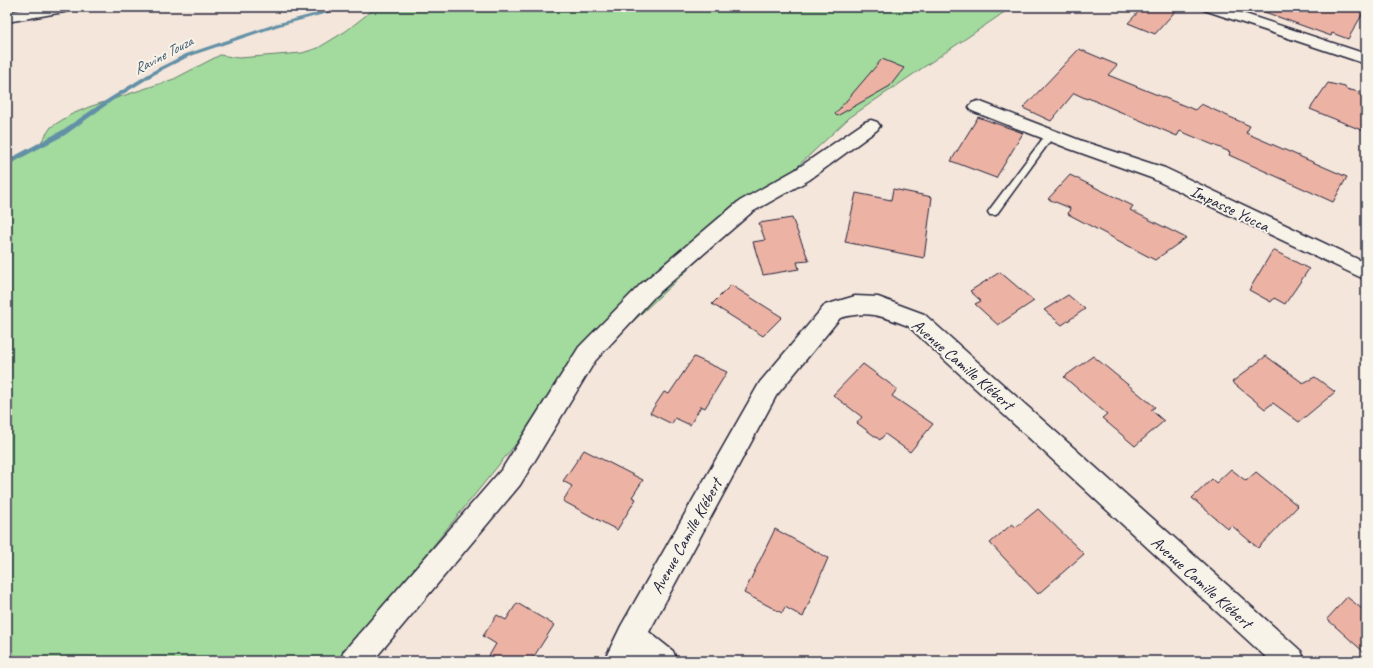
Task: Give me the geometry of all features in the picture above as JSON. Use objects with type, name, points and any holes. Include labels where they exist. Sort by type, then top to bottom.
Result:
[{"type":"street","points":[[7,17],[64,7]]},
{"type":"street","points":[[1209,7],[1366,59]]},
{"type":"street","name":"Impasse Yucca","points":[[978,107],[1050,135],[1158,173],[1366,272]]},
{"type":"street","points":[[354,661],[511,477],[587,354],[648,290],[745,207],[802,175],[871,126]]},
{"type":"street","name":"Avenue Camille Klébert","points":[[618,661],[768,389],[832,311],[855,305],[878,306],[916,320],[1291,661]]},
{"type":"street","points":[[631,636],[663,661]]},
{"type":"lane","points":[[993,212],[1050,135]]},
{"type":"green space","points":[[374,7],[1012,7],[849,118],[557,393],[340,661],[7,661],[7,166],[37,148],[51,127],[70,115],[89,107],[174,79],[220,55],[239,58],[302,53],[318,48],[346,31],[374,9]]},
{"type":"building","points":[[1143,7],[1179,7],[1155,34],[1128,23]]},
{"type":"building","points":[[1259,7],[1366,8],[1348,39],[1332,33],[1331,36],[1259,10]]},
{"type":"building","points":[[1079,49],[1117,65],[1108,75],[1195,110],[1201,104],[1250,126],[1246,133],[1347,177],[1333,202],[1229,155],[1230,152],[1180,131],[1177,136],[1074,93],[1051,121],[1023,108]]},
{"type":"building","points":[[882,59],[904,68],[890,86],[837,116],[835,114]]},
{"type":"building","points":[[1328,83],[1345,87],[1346,89],[1359,92],[1359,95],[1366,96],[1366,132],[1310,109]]},
{"type":"building","points":[[978,117],[1023,133],[996,178],[951,161]]},
{"type":"building","points":[[1070,175],[1133,206],[1130,210],[1186,238],[1155,260],[1068,214],[1070,208],[1048,199]]},
{"type":"building","points":[[893,189],[932,197],[924,258],[845,242],[856,193],[891,200]]},
{"type":"building","points":[[792,218],[809,261],[797,262],[799,269],[763,275],[753,242],[765,240],[759,223]]},
{"type":"building","points":[[1273,250],[1309,269],[1285,304],[1274,298],[1271,302],[1249,290]]},
{"type":"building","points":[[1000,272],[1034,301],[998,325],[975,304],[981,301],[970,291]]},
{"type":"building","points":[[731,285],[782,317],[763,336],[712,304]]},
{"type":"building","points":[[1068,295],[1085,309],[1062,325],[1044,310]]},
{"type":"building","points":[[1093,356],[1155,407],[1151,410],[1164,421],[1135,446],[1102,418],[1107,414],[1064,377]]},
{"type":"building","points":[[1266,356],[1303,383],[1315,377],[1335,392],[1299,422],[1273,403],[1265,409],[1232,382]]},
{"type":"building","points":[[694,357],[727,372],[705,408],[701,406],[690,425],[675,418],[672,424],[650,413],[664,392],[669,394]]},
{"type":"building","points":[[863,364],[897,389],[892,396],[933,424],[910,452],[885,434],[880,440],[857,423],[862,417],[833,395]]},
{"type":"building","points":[[584,450],[643,480],[632,497],[636,499],[617,530],[563,501],[572,486],[563,481]]},
{"type":"building","points":[[1231,469],[1246,481],[1256,472],[1298,506],[1258,548],[1231,525],[1228,529],[1192,498],[1212,479],[1216,483]]},
{"type":"building","points":[[1038,509],[1084,554],[1038,594],[990,543],[1012,524],[1016,527]]},
{"type":"building","points":[[775,529],[828,558],[803,617],[785,607],[782,613],[744,593]]},
{"type":"building","points":[[1347,597],[1366,612],[1366,654],[1327,619]]},
{"type":"building","points":[[517,603],[554,625],[531,661],[486,661],[496,644],[483,636],[497,615],[506,620]]},
{"type":"waterway","name":"Ravine Touza","points":[[7,163],[63,133],[110,100],[160,69],[188,55],[277,25],[347,7]]}]
